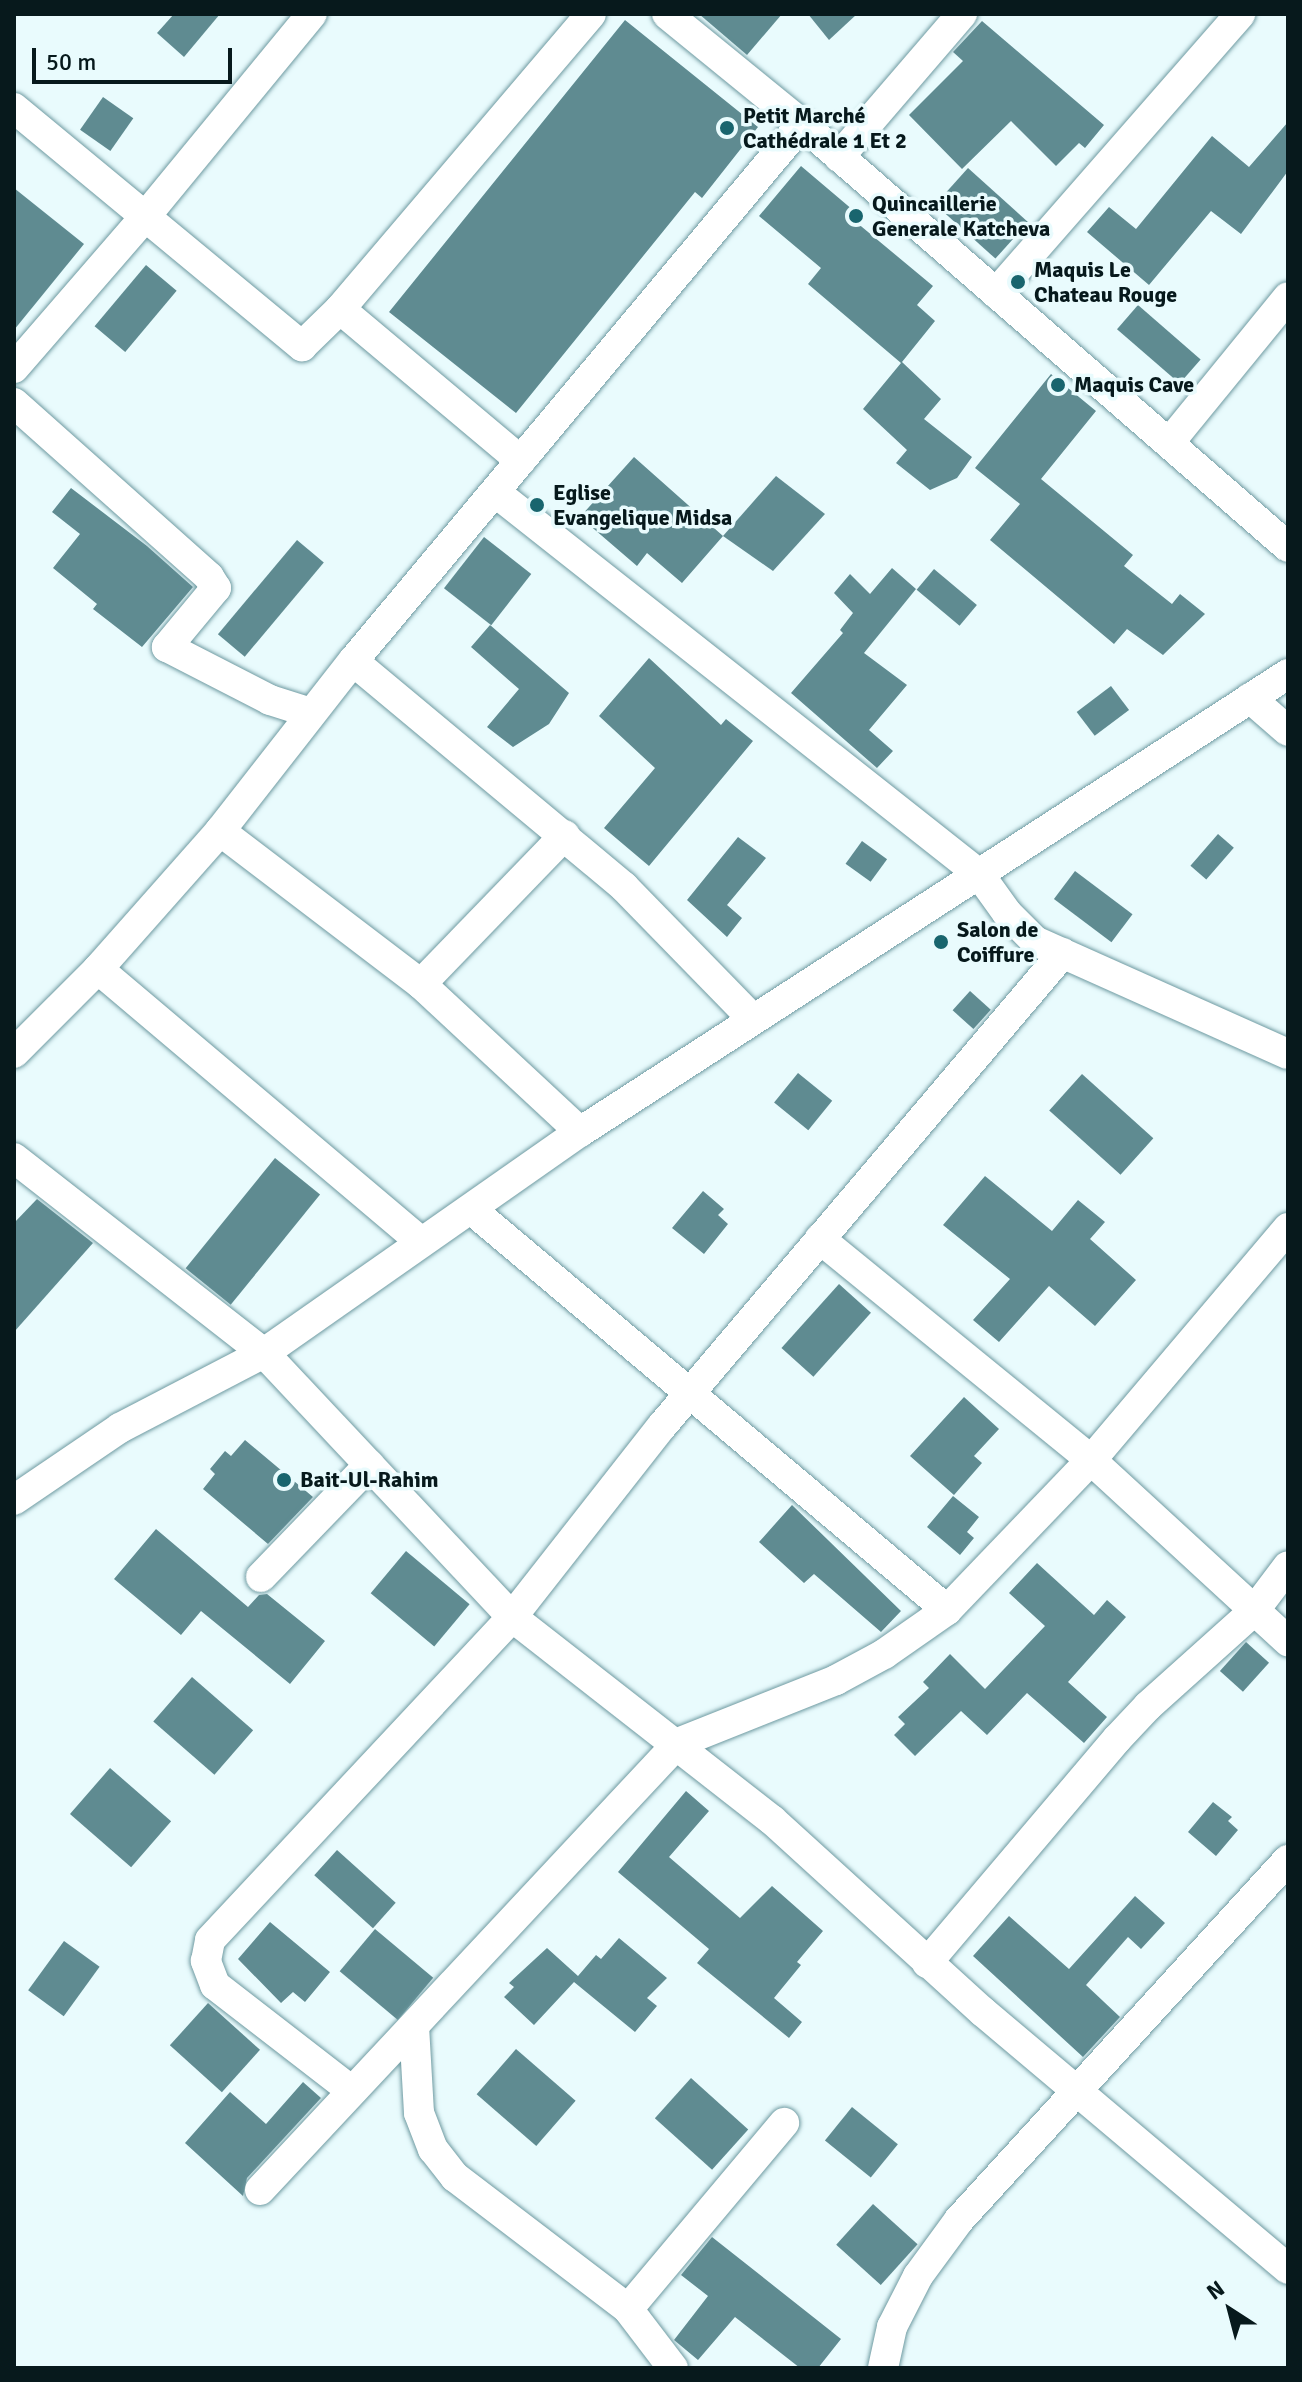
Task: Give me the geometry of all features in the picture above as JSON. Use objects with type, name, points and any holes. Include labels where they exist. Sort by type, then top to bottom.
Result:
[{"type":"street","points":[[14,368],[145,217],[312,14]]},
{"type":"street","points":[[14,108],[302,346],[340,309],[591,14]]},
{"type":"street","points":[[667,14],[802,124],[1288,547]]},
{"type":"street","points":[[839,157],[962,14]]},
{"type":"street","points":[[996,293],[1240,14]]},
{"type":"street","points":[[14,1053],[98,969],[220,831],[353,661],[802,124]]},
{"type":"street","points":[[1169,443],[1288,297]]},
{"type":"street","points":[[340,309],[521,461]]},
{"type":"street","points":[[14,403],[209,577],[216,588],[167,647],[270,700],[311,713]]},
{"type":"street","points":[[495,492],[979,874],[1007,913],[1035,941],[1288,1054]]},
{"type":"street","points":[[353,661],[624,887],[752,1018]]},
{"type":"street","points":[[14,1500],[120,1428],[264,1353],[580,1132],[1288,674]]},
{"type":"street","points":[[1250,698],[1288,731]]},
{"type":"street","points":[[220,831],[421,984],[580,1132]]},
{"type":"street","points":[[421,984],[565,835]]},
{"type":"street","points":[[352,2091],[215,1985],[206,1961],[210,1940],[512,1617],[690,1393],[1063,953]]},
{"type":"street","points":[[98,969],[421,1242]]},
{"type":"street","points":[[14,1158],[264,1353],[512,1617],[678,1743],[772,1820],[927,1963],[1288,2269]]},
{"type":"street","points":[[472,1210],[947,1610]]},
{"type":"street","points":[[260,2190],[678,1743],[836,1680],[884,1654],[947,1610],[1091,1460],[1288,1228]]},
{"type":"street","points":[[820,1239],[1091,1460],[1288,1641]]},
{"type":"street","points":[[261,1577],[369,1465]]},
{"type":"street","points":[[927,1963],[1137,1717],[1254,1611],[1288,1566]]},
{"type":"street","points":[[883,2368],[892,2327],[918,2276],[959,2220],[1288,1860]]},
{"type":"street","points":[[414,2026],[419,2113],[433,2149],[455,2177],[628,2309],[673,2368]]},
{"type":"street","points":[[628,2309],[784,2123]]},
{"type":"building","points":[[174,14],[220,14],[184,57],[157,33]]},
{"type":"building","points":[[699,14],[782,14],[747,55]]},
{"type":"building","points":[[808,14],[857,14],[829,40]]},
{"type":"building","points":[[625,20],[758,127],[702,198],[695,192],[516,413],[389,312]]},
{"type":"building","points":[[982,21],[1104,125],[1085,148],[1079,143],[1056,166],[1011,121],[962,169],[909,115],[963,61],[953,52]]},
{"type":"building","points":[[103,97],[133,118],[110,151],[80,130]]},
{"type":"building","points":[[1288,122],[1288,171],[1241,234],[1211,211],[1149,285],[1087,232],[1109,207],[1136,229],[1212,136],[1249,167]]},
{"type":"building","points":[[801,166],[860,216],[856,222],[933,286],[917,305],[935,321],[902,362],[941,399],[924,419],[972,457],[957,478],[930,490],[896,463],[907,450],[863,409],[901,363],[808,284],[821,268],[759,216]]},
{"type":"building","points":[[968,168],[1028,222],[995,259],[935,204]]},
{"type":"building","points":[[14,188],[84,244],[14,330]]},
{"type":"building","points":[[146,265],[177,291],[125,352],[95,326]]},
{"type":"building","points":[[1138,305],[1201,359],[1180,384],[1117,329]]},
{"type":"building","points":[[1051,374],[1096,411],[1041,479],[1133,555],[1124,566],[1172,604],[1180,594],[1205,614],[1163,655],[1127,629],[1114,644],[990,540],[1020,504],[975,468]]},
{"type":"building","points":[[634,457],[723,536],[682,583],[647,553],[637,566],[580,517]]},
{"type":"building","points":[[776,476],[825,514],[773,571],[723,536]]},
{"type":"building","points":[[71,488],[147,546],[193,587],[142,647],[93,609],[97,604],[53,568],[80,534],[52,512]]},
{"type":"building","points":[[484,537],[531,574],[491,625],[444,588]]},
{"type":"building","points":[[297,540],[324,562],[245,657],[218,634]]},
{"type":"building","points":[[892,568],[916,589],[864,653],[907,685],[869,730],[893,751],[877,768],[791,693],[843,633],[840,630],[853,613],[834,593],[850,574],[870,594]]},
{"type":"building","points":[[934,569],[977,605],[960,626],[917,590]]},
{"type":"building","points":[[490,625],[569,693],[549,724],[513,747],[487,727],[519,689],[471,647]]},
{"type":"building","points":[[649,658],[721,725],[726,719],[753,741],[649,866],[604,828],[655,768],[599,716]]},
{"type":"building","points":[[1111,686],[1129,710],[1095,736],[1077,712]]},
{"type":"building","points":[[1218,834],[1234,848],[1206,879],[1190,866]]},
{"type":"building","points":[[738,837],[766,858],[727,905],[742,918],[727,937],[687,900]]},
{"type":"building","points":[[862,841],[887,859],[871,882],[846,864]]},
{"type":"building","points":[[1075,871],[1133,914],[1111,942],[1054,899]]},
{"type":"building","points":[[970,991],[991,1010],[973,1029],[953,1010]]},
{"type":"building","points":[[798,1073],[832,1101],[808,1130],[774,1103]]},
{"type":"building","points":[[1082,1074],[1153,1138],[1121,1175],[1049,1110]]},
{"type":"building","points":[[275,1158],[320,1195],[231,1305],[186,1268]]},
{"type":"building","points":[[985,1176],[1052,1231],[1078,1200],[1105,1222],[1090,1239],[1136,1280],[1095,1326],[1049,1286],[999,1342],[973,1320],[1010,1279],[943,1225]]},
{"type":"building","points":[[703,1191],[724,1209],[718,1215],[728,1224],[704,1254],[672,1228]]},
{"type":"building","points":[[37,1199],[93,1243],[14,1332],[14,1223]]},
{"type":"building","points":[[839,1284],[871,1313],[813,1377],[781,1348]]},
{"type":"building","points":[[964,1397],[999,1429],[974,1456],[982,1463],[954,1495],[910,1456]]},
{"type":"building","points":[[245,1440],[313,1497],[268,1544],[203,1489],[215,1474],[210,1469],[225,1451],[231,1456]]},
{"type":"building","points":[[953,1496],[979,1517],[967,1532],[974,1538],[960,1555],[927,1527]]},
{"type":"building","points":[[792,1505],[901,1611],[881,1632],[814,1574],[804,1583],[759,1542]]},
{"type":"building","points":[[156,1529],[248,1607],[259,1595],[267,1594],[325,1641],[290,1684],[201,1611],[181,1635],[114,1579]]},
{"type":"building","points":[[406,1551],[470,1604],[434,1646],[371,1593]]},
{"type":"building","points":[[1037,1563],[1094,1615],[1107,1600],[1126,1617],[1068,1682],[1107,1717],[1084,1743],[1027,1693],[987,1735],[961,1711],[915,1756],[894,1735],[905,1724],[898,1717],[929,1688],[923,1682],[950,1654],[985,1689],[1045,1626],[1009,1593]]},
{"type":"building","points":[[1246,1642],[1269,1663],[1243,1692],[1220,1671]]},
{"type":"building","points":[[192,1677],[253,1730],[214,1775],[153,1722]]},
{"type":"building","points":[[110,1768],[171,1821],[131,1867],[70,1814]]},
{"type":"building","points":[[686,1791],[709,1811],[669,1857],[740,1918],[772,1886],[823,1931],[797,1962],[801,1965],[774,1998],[802,2022],[789,2038],[697,1963],[709,1949],[618,1872]]},
{"type":"building","points":[[1213,1802],[1232,1817],[1228,1821],[1238,1830],[1216,1856],[1188,1832]]},
{"type":"building","points":[[337,1850],[396,1903],[373,1928],[314,1875]]},
{"type":"building","points":[[1135,1896],[1165,1923],[1141,1949],[1128,1937],[1086,1985],[1120,2017],[1083,2057],[973,1956],[1009,1916],[1069,1969]]},
{"type":"building","points":[[270,1922],[330,1972],[305,2002],[293,1992],[281,2003],[238,1959]]},
{"type":"building","points":[[375,1929],[433,1978],[398,2020],[340,1971]]},
{"type":"building","points":[[619,1938],[667,1978],[647,1998],[657,2006],[635,2032],[574,1982],[534,2025],[504,1997],[514,1987],[509,1983],[547,1948],[578,1976],[596,1955],[601,1959]]},
{"type":"building","points":[[64,1941],[100,1967],[64,2016],[28,1990]]},
{"type":"building","points":[[208,2003],[260,2050],[222,2092],[170,2045]]},
{"type":"building","points":[[516,2049],[576,2101],[536,2146],[477,2094]]},
{"type":"building","points":[[691,2078],[748,2130],[712,2170],[655,2118]]},
{"type":"building","points":[[303,2082],[321,2098],[247,2178],[243,2196],[185,2143],[230,2092],[266,2124]]},
{"type":"building","points":[[852,2107],[898,2144],[871,2178],[825,2140]]},
{"type":"building","points":[[873,2204],[918,2244],[881,2285],[836,2245]]},
{"type":"building","points":[[712,2237],[841,2339],[818,2368],[800,2368],[735,2317],[698,2360],[674,2340],[708,2296],[681,2275]]},
{"type":"place","name":"Petit Marché Cathédrale 1 Et 2","points":[[727,128]]},
{"type":"place","name":"Quincaillerie Generale Katcheva","points":[[856,216]]},
{"type":"place","name":"Maquis Le Chateau Rouge","points":[[1018,282]]},
{"type":"place","name":"Maquis Cave","points":[[1058,385]]},
{"type":"place","name":"Eglise Evangelique Midsa","points":[[537,505]]},
{"type":"place","name":"Salon de Coiffure","points":[[941,942]]},
{"type":"place","name":"Bait-Ul-Rahim","points":[[284,1480]]}]
